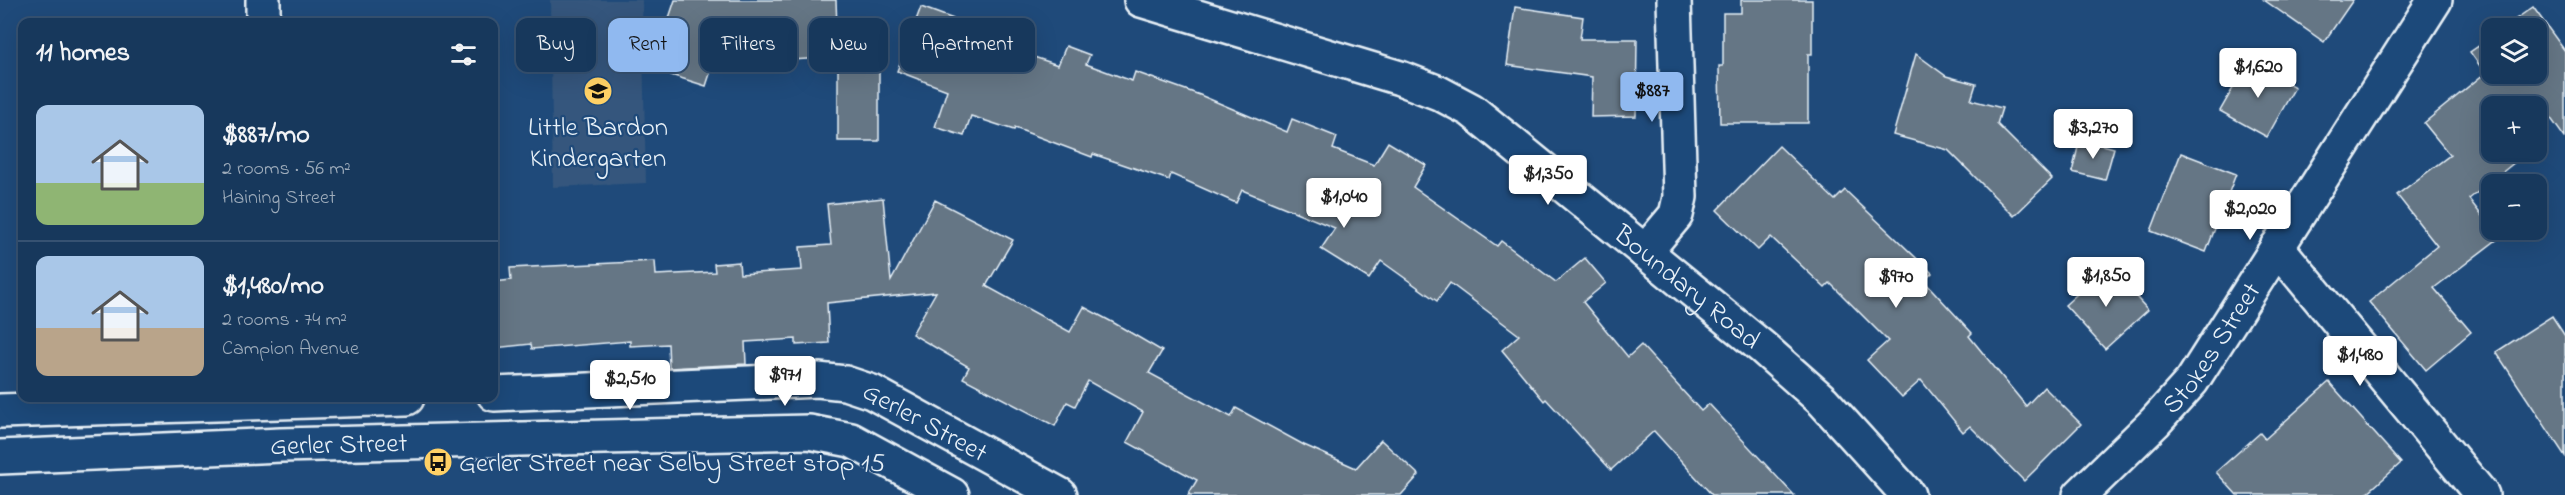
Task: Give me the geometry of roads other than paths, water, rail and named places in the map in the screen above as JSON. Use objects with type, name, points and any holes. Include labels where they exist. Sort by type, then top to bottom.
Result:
[{"type":"street","points":[[262,0],[263,18]]},
{"type":"street","name":"Boundary Road","points":[[1141,0],[1400,78],[1439,93],[1471,110],[1762,347],[1823,402],[1908,495]]},
{"type":"street","points":[[1645,252],[1676,215],[1680,197],[1674,0]]},
{"type":"street","name":"Stokes Street","points":[[2080,495],[2155,422],[2192,381],[2435,0]]},
{"type":"street","points":[[2277,247],[2482,495]]},
{"type":"street","name":"Gerler Street","points":[[498,394],[818,380],[845,383],[872,392],[1060,495]]},
{"type":"street","name":"Gerler Street","points":[[0,411],[228,402]]},
{"type":"street","points":[[279,402],[280,445]]},
{"type":"street","name":"Gerler Street","points":[[0,457],[280,445],[809,432],[830,434],[851,440],[952,495]]},
{"type":"place","name":"Little Bardon Kindergarten","points":[[598,91]]},
{"type":"place","name":"Gerler Street near Selby Street stop 15","points":[[438,462]]}]
